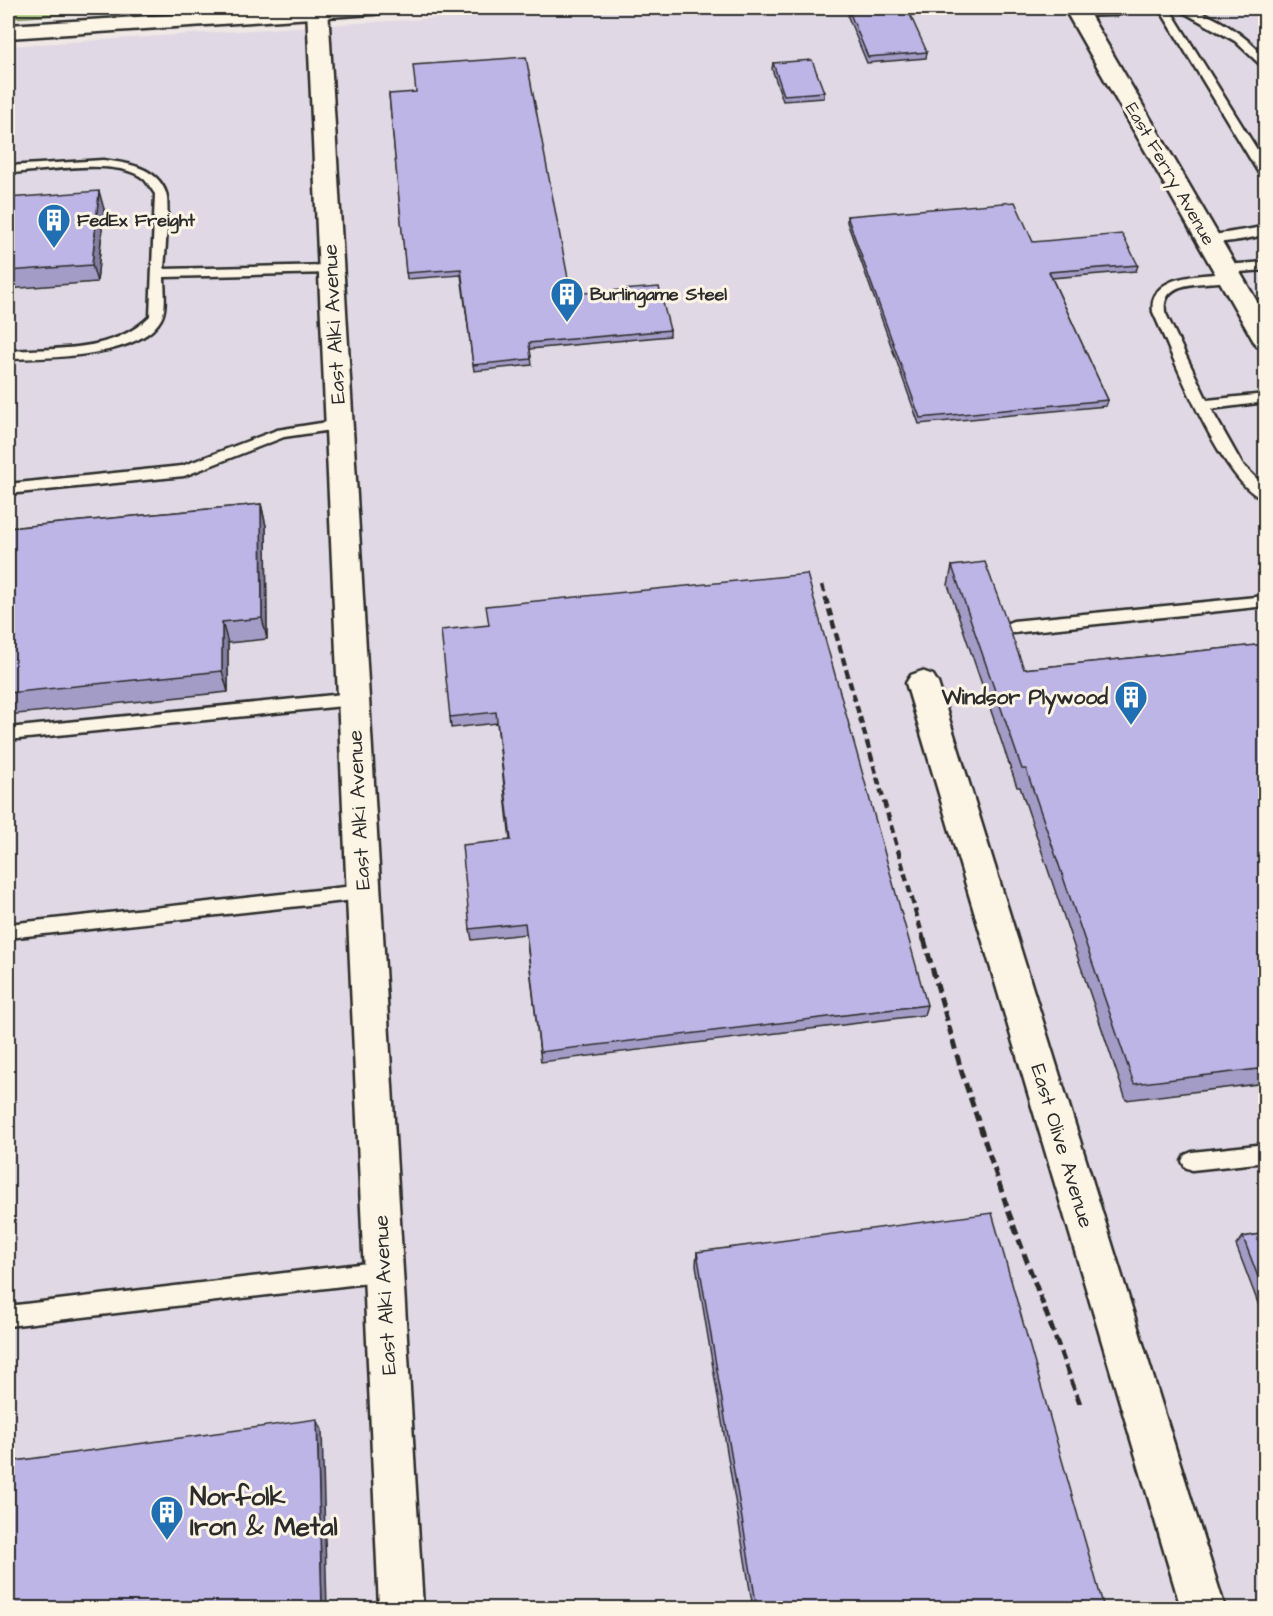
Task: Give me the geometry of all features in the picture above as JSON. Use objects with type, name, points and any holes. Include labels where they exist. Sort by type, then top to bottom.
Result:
[{"type":"street","points":[[8,32],[317,9],[373,8]]},
{"type":"street","name":"East Alki Avenue","points":[[317,9],[401,1608]]},
{"type":"street","name":"East Ferry Avenue","points":[[1077,10],[1266,340]]},
{"type":"street","name":"East Olive Avenue","points":[[922,683],[1203,1608]]},
{"type":"lane","points":[[1077,10],[1116,12],[1138,8]]},
{"type":"lane","points":[[1164,8],[1266,175]]},
{"type":"lane","points":[[1181,8],[1231,32],[1245,42],[1266,67]]},
{"type":"lane","points":[[8,170],[103,164],[126,166],[148,176],[161,194],[156,317],[150,327],[139,334],[105,346],[8,355]]},
{"type":"lane","points":[[1208,239],[1250,235],[1266,230]]},
{"type":"lane","points":[[1266,266],[1186,282],[1162,291],[1158,301],[1159,312],[1217,436],[1238,469],[1259,492],[1266,495]]},
{"type":"lane","points":[[158,273],[331,269]]},
{"type":"lane","points":[[1203,405],[1266,398]]},
{"type":"lane","points":[[8,489],[184,471],[282,433],[340,425]]},
{"type":"lane","points":[[1013,627],[1266,601]]},
{"type":"lane","points":[[8,734],[353,699]]},
{"type":"lane","points":[[8,931],[363,892]]},
{"type":"lane","points":[[1192,1161],[1266,1153]]},
{"type":"lane","points":[[8,1316],[384,1271]]},
{"type":"shaded area","points":[[588,8],[1265,8],[1265,1608],[8,1608],[8,46]]},
{"type":"green space","points":[[8,8],[171,8],[8,18]]},
{"type":"building","points":[[907,8],[927,52],[868,57],[849,11]]},
{"type":"building","points":[[526,57],[571,294],[659,287],[670,330],[529,343],[531,359],[473,365],[461,269],[406,273],[389,94],[416,92],[413,65]]},
{"type":"building","points":[[812,60],[824,92],[784,95],[773,63]]},
{"type":"building","name":"FedEx Freight","points":[[99,191],[92,265],[8,271],[8,198]]},
{"type":"building","points":[[1015,202],[1033,242],[1122,234],[1138,265],[1049,272],[1108,400],[920,418],[847,216]]},
{"type":"building","points":[[261,504],[262,618],[222,622],[222,671],[8,693],[8,528]]},
{"type":"building","points":[[985,562],[1024,669],[1266,644],[1266,1068],[1134,1084],[1026,769],[1022,769],[952,566]]},
{"type":"building","points":[[807,574],[927,1005],[540,1052],[525,923],[470,929],[462,845],[511,840],[496,712],[450,717],[441,630],[489,625],[486,606]]},
{"type":"building","points":[[992,1213],[1104,1608],[757,1608],[697,1252]]},
{"type":"building","points":[[1266,1233],[1266,1298],[1243,1237]]},
{"type":"building","name":"Norfolk Iron & Metal","points":[[317,1419],[322,1608],[8,1608],[8,1462]]},
{"type":"railway","points":[[822,585],[924,941]]},
{"type":"railway","points":[[924,939],[962,1073],[1009,1213],[1080,1404]]},
{"type":"place","name":"FedEx Freight","points":[[54,249]]},
{"type":"place","name":"Burlingame Steel","points":[[567,323]]},
{"type":"place","name":"Windsor Plywood","points":[[1131,726]]},
{"type":"place","name":"Norfolk Iron & Metal","points":[[167,1541]]}]
